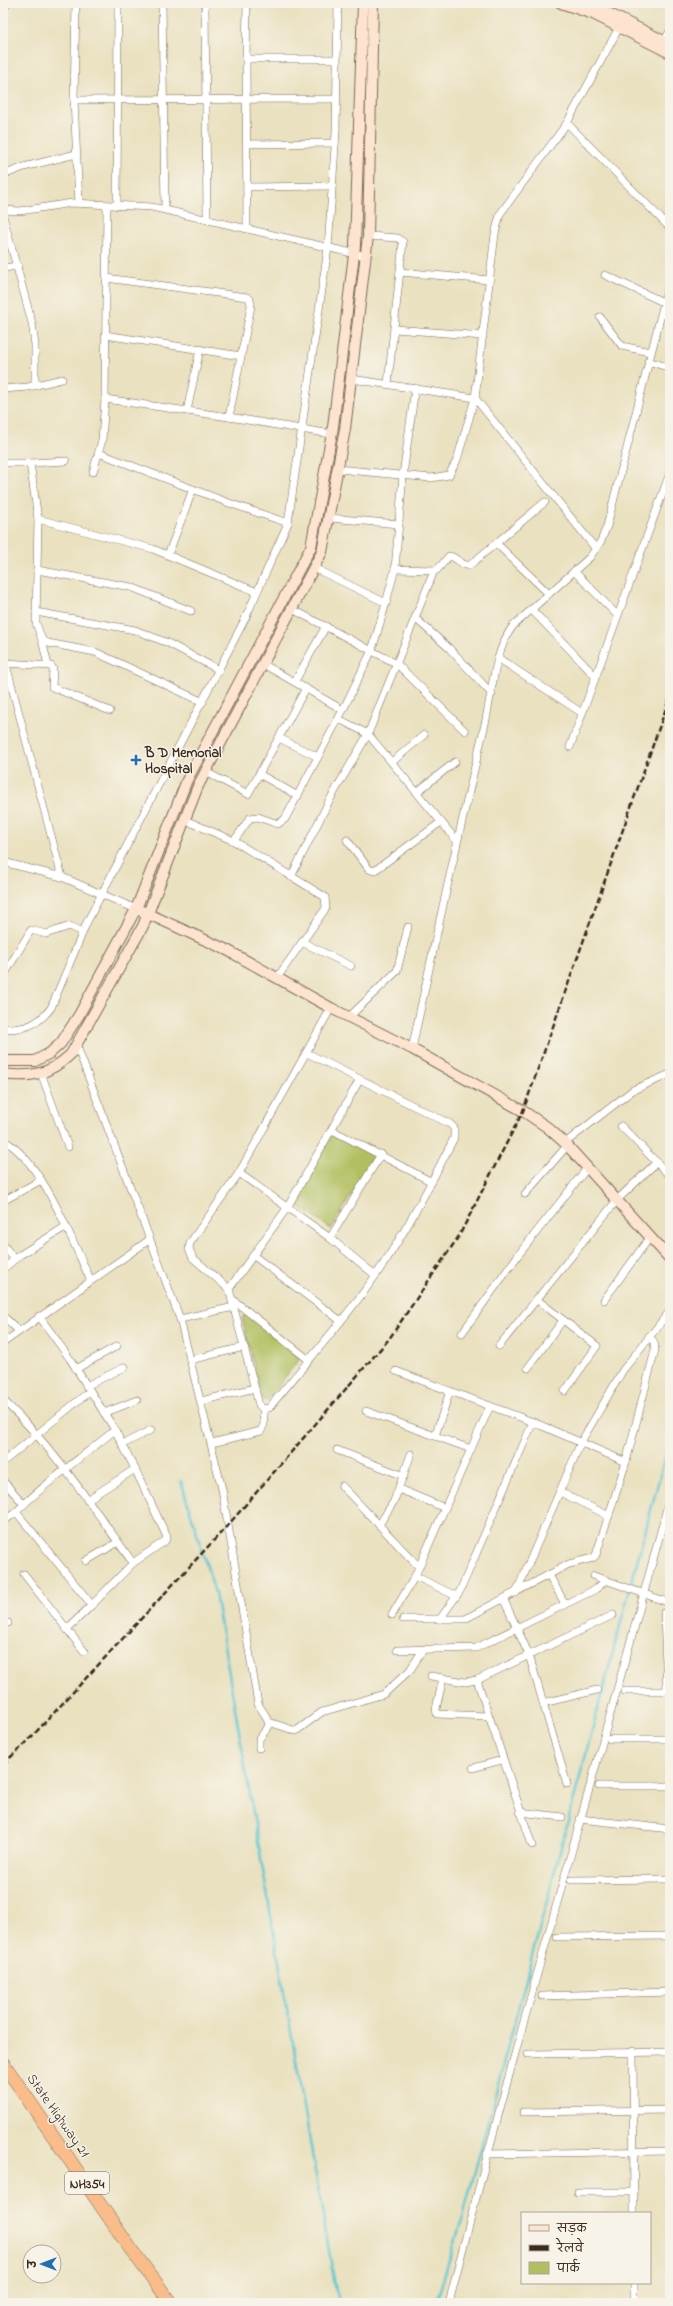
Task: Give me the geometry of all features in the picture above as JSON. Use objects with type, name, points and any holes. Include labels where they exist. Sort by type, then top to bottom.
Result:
[{"type":"highway","name":"State Highway 21","points":[[3,2063],[130,2248],[171,2303]]},
{"type":"main road","points":[[3,1061],[35,1061],[50,1053],[61,1043],[79,1015],[136,909],[187,780],[311,547],[332,434],[354,253],[363,3]]},
{"type":"main road","points":[[3,1074],[16,1076],[41,1073],[53,1069],[71,1054],[143,926],[185,820],[206,772],[322,552],[338,469],[352,379],[368,236],[373,3]]},
{"type":"main road","points":[[561,3],[622,23]]},
{"type":"main road","points":[[588,3],[622,23],[665,44],[670,53]]},
{"type":"main road","points":[[136,909],[227,950],[331,1008],[412,1049],[523,1111],[547,1127],[588,1167],[670,1259]]},
{"type":"street","points":[[76,3],[74,100],[79,203]]},
{"type":"street","points":[[117,206],[119,99],[118,3]]},
{"type":"street","points":[[162,3],[162,100],[165,209]]},
{"type":"street","points":[[205,3],[207,218]]},
{"type":"street","points":[[247,3],[247,229]]},
{"type":"street","points":[[3,1028],[31,1026],[43,1019],[61,988],[82,932],[203,702],[257,592],[288,523],[303,429],[328,248],[335,142],[338,3]]},
{"type":"street","points":[[338,469],[431,478],[449,475],[457,460],[475,398],[489,280],[500,214],[567,123],[622,23]]},
{"type":"street","points":[[665,44],[670,31]]},
{"type":"street","points":[[246,58],[336,59]]},
{"type":"street","points":[[74,100],[336,99]]},
{"type":"street","points":[[567,123],[670,228]]},
{"type":"street","points":[[247,144],[335,142]]},
{"type":"street","points":[[3,175],[24,166],[76,154]]},
{"type":"street","points":[[247,187],[332,186]]},
{"type":"street","points":[[3,210],[20,210],[79,203],[165,209],[365,256]]},
{"type":"street","points":[[94,472],[102,440],[105,399],[107,205]]},
{"type":"street","points":[[3,216],[18,266],[32,323],[35,345],[35,386]]},
{"type":"street","points":[[368,236],[401,239],[403,242],[388,384]]},
{"type":"street","points":[[3,268],[18,266]]},
{"type":"street","points":[[400,272],[489,280]]},
{"type":"street","points":[[604,275],[664,302]]},
{"type":"street","points":[[106,278],[247,296],[250,299],[251,306],[229,417]]},
{"type":"street","points":[[412,1049],[456,841],[492,694],[498,658],[505,636],[531,609],[574,571],[596,549],[607,526],[650,352],[670,280]]},
{"type":"street","points":[[600,317],[622,346],[650,352]]},
{"type":"street","points":[[395,329],[482,336]]},
{"type":"street","points":[[106,335],[241,356]]},
{"type":"street","points":[[188,411],[200,349]]},
{"type":"street","points":[[648,361],[670,368]]},
{"type":"street","points":[[352,379],[475,398],[596,549]]},
{"type":"street","points":[[3,389],[35,386],[62,380]]},
{"type":"street","points":[[234,841],[250,818],[258,817],[278,824],[282,823],[339,719],[372,650],[395,569],[403,475],[415,388]]},
{"type":"street","points":[[105,399],[332,434]]},
{"type":"street","points":[[99,453],[288,523]]},
{"type":"street","points":[[3,463],[66,461]]},
{"type":"street","points":[[30,463],[38,519],[36,623],[48,665]]},
{"type":"street","points":[[570,747],[616,616],[670,473]]},
{"type":"street","points":[[168,555],[193,489]]},
{"type":"street","points":[[395,569],[439,570],[449,556],[454,557],[464,565],[470,565],[497,544],[545,502]]},
{"type":"street","points":[[329,518],[399,524]]},
{"type":"street","points":[[38,519],[140,545],[257,592]]},
{"type":"street","points":[[497,544],[549,594]]},
{"type":"street","points":[[314,568],[386,603]]},
{"type":"street","points":[[37,570],[131,587],[190,611]]},
{"type":"street","points":[[291,876],[328,803],[368,734],[416,619],[434,571]]},
{"type":"street","points":[[574,571],[616,616]]},
{"type":"street","points":[[292,609],[397,664],[465,731]]},
{"type":"street","points":[[531,609],[595,676]]},
{"type":"street","points":[[36,612],[135,630],[168,643],[219,670]]},
{"type":"street","points":[[416,619],[450,649],[492,694]]},
{"type":"street","points":[[295,682],[326,626]]},
{"type":"street","points":[[42,640],[48,643],[95,652],[203,702]]},
{"type":"street","points":[[3,653],[62,877]]},
{"type":"street","points":[[498,658],[582,713]]},
{"type":"street","points":[[6,664],[48,665],[53,669],[51,684],[56,690],[110,710]]},
{"type":"street","points":[[263,664],[343,710]]},
{"type":"street","points":[[206,772],[247,794],[306,688]]},
{"type":"street","points":[[339,719],[368,734],[456,841]]},
{"type":"street","points":[[392,762],[424,735]]},
{"type":"street","points":[[279,738],[318,757]]},
{"type":"street","points":[[417,792],[455,762]]},
{"type":"street","points":[[259,774],[298,796]]},
{"type":"street","points":[[185,820],[234,841],[321,893],[326,903],[326,908],[278,978]]},
{"type":"street","points":[[347,840],[369,870],[374,871],[441,822]]},
{"type":"street","points":[[3,862],[62,877],[103,893],[136,909]]},
{"type":"street","points":[[3,977],[31,930],[46,934],[70,926],[82,932]]},
{"type":"street","points":[[349,1016],[397,971],[408,927]]},
{"type":"street","points":[[302,942],[351,966]]},
{"type":"street","points":[[212,1443],[261,1430],[264,1424],[263,1409],[258,1405],[255,1388],[229,1289],[193,1258],[189,1249],[190,1243],[240,1173],[308,1053],[331,1008]]},
{"type":"street","points":[[76,1044],[180,1319],[212,1443],[234,1548],[257,1699],[269,1722],[269,1726],[259,1739],[259,1748]]},
{"type":"street","points":[[263,1409],[269,1408],[341,1321],[375,1275],[405,1230],[432,1182],[454,1138],[454,1128],[308,1053]]},
{"type":"street","points":[[41,1073],[68,1147]]},
{"type":"street","points":[[525,1194],[566,1145],[633,1090],[670,1074]]},
{"type":"street","points":[[229,1289],[287,1208],[360,1079]]},
{"type":"street","points":[[621,1126],[670,1176]]},
{"type":"street","points":[[332,1130],[381,1154],[432,1182]]},
{"type":"street","points":[[3,1140],[26,1157],[41,1180],[91,1281]]},
{"type":"street","points":[[330,1238],[381,1154]]},
{"type":"street","points":[[499,1346],[617,1200],[657,1162]]},
{"type":"street","points":[[462,1333],[519,1254],[588,1167]]},
{"type":"street","points":[[240,1173],[330,1238],[375,1275]]},
{"type":"street","points":[[3,1201],[41,1180]]},
{"type":"street","points":[[3,1269],[14,1259],[65,1227]]},
{"type":"street","points":[[604,1300],[650,1238]]},
{"type":"street","points":[[3,1343],[39,1316],[149,1240]]},
{"type":"street","points":[[3,1244],[14,1259]]},
{"type":"street","points":[[254,1256],[341,1321]]},
{"type":"street","points":[[232,1299],[309,1360]]},
{"type":"street","points":[[536,1299],[597,1347],[564,1391]]},
{"type":"street","points":[[180,1319],[234,1307]]},
{"type":"street","points":[[516,1593],[581,1442],[623,1370],[670,1311]]},
{"type":"street","points":[[3,1316],[19,1331]]},
{"type":"street","points":[[39,1316],[76,1369],[115,1430],[135,1469],[166,1537],[165,1541],[133,1563],[67,1629]]},
{"type":"street","points":[[528,1368],[563,1320]]},
{"type":"street","points":[[403,1619],[465,1619],[504,1600],[572,1563],[593,1558],[598,1551],[626,1462],[655,1350],[654,1342],[649,1336]]},
{"type":"street","points":[[76,1369],[117,1346]]},
{"type":"street","points":[[190,1360],[244,1347]]},
{"type":"street","points":[[3,1462],[88,1389],[125,1367]]},
{"type":"street","points":[[396,1372],[533,1422],[626,1462]]},
{"type":"street","points":[[201,1401],[255,1388]]},
{"type":"street","points":[[435,1436],[450,1391]]},
{"type":"street","points":[[104,1414],[136,1400]]},
{"type":"street","points":[[3,1401],[37,1434],[66,1470],[133,1563]]},
{"type":"street","points":[[392,1615],[415,1576],[490,1406]]},
{"type":"street","points":[[366,1411],[471,1449]]},
{"type":"street","points":[[440,1619],[456,1596],[533,1422]]},
{"type":"street","points":[[3,1522],[115,1430]]},
{"type":"street","points":[[123,1444],[151,1430]]},
{"type":"street","points":[[337,1450],[404,1476]]},
{"type":"street","points":[[379,1525],[400,1489],[411,1454]]},
{"type":"street","points":[[87,1500],[135,1469]]},
{"type":"street","points":[[3,1481],[24,1504]]},
{"type":"street","points":[[342,1486],[419,1567]]},
{"type":"street","points":[[400,1489],[444,1508]]},
{"type":"street","points":[[560,1492],[609,1516]]},
{"type":"street","points":[[449,2303],[487,2154],[643,1594],[667,1518],[670,1497]]},
{"type":"street","points":[[16,1512],[92,1605]]},
{"type":"street","points":[[86,1561],[118,1542]]},
{"type":"street","points":[[24,1574],[84,1651]]},
{"type":"street","points":[[549,1575],[565,1604]]},
{"type":"street","points":[[415,1576],[456,1596]]},
{"type":"street","points":[[594,1576],[670,1603]]},
{"type":"street","points":[[398,1650],[476,1648],[596,1589],[606,1580]]},
{"type":"street","points":[[504,1600],[529,1656],[567,1784]]},
{"type":"street","points":[[625,1691],[668,1691],[664,1613]]},
{"type":"street","points":[[431,1676],[466,1682],[477,1680],[613,1615]]},
{"type":"street","points":[[269,1722],[296,1731],[305,1727],[322,1712],[384,1694],[410,1670],[423,1650]]},
{"type":"street","points":[[443,1678],[436,1709],[437,1714],[488,1716]]},
{"type":"street","points":[[477,1680],[502,1760],[532,1845]]},
{"type":"street","points":[[543,1703],[597,1690]]},
{"type":"street","points":[[610,1739],[670,1739]]},
{"type":"street","points":[[473,1768],[502,1760]]},
{"type":"street","points":[[599,1786],[670,1786]]},
{"type":"street","points":[[520,1812],[562,1817]]},
{"type":"street","points":[[580,1819],[670,1830]]},
{"type":"street","points":[[571,1880],[670,1879]]},
{"type":"street","points":[[558,1937],[670,1936]]},
{"type":"street","points":[[542,1996],[670,1992]]},
{"type":"street","points":[[528,2054],[633,2051],[670,2052]]},
{"type":"street","points":[[633,2051],[634,2212]]},
{"type":"street","points":[[523,2112],[634,2109],[670,2110]]},
{"type":"street","points":[[487,2154],[670,2151]]},
{"type":"street","points":[[577,2192],[634,2192]]},
{"type":"street","points":[[634,2284],[634,2303]]},
{"type":"green space","points":[[331,1133],[375,1156],[331,1229],[294,1203]]},
{"type":"green space","points":[[246,1315],[300,1358],[267,1401],[262,1399],[242,1318]]},
{"type":"waterway","points":[[436,2303],[463,2216],[670,1438]]},
{"type":"waterway","points":[[181,1481],[215,1593],[338,2303]]},
{"type":"railway","points":[[3,1764],[24,1745],[229,1524],[389,1339],[459,1236],[523,1111],[670,697]]},
{"type":"place","name":"B D Memorial Hospital","points":[[136,760]]}]
